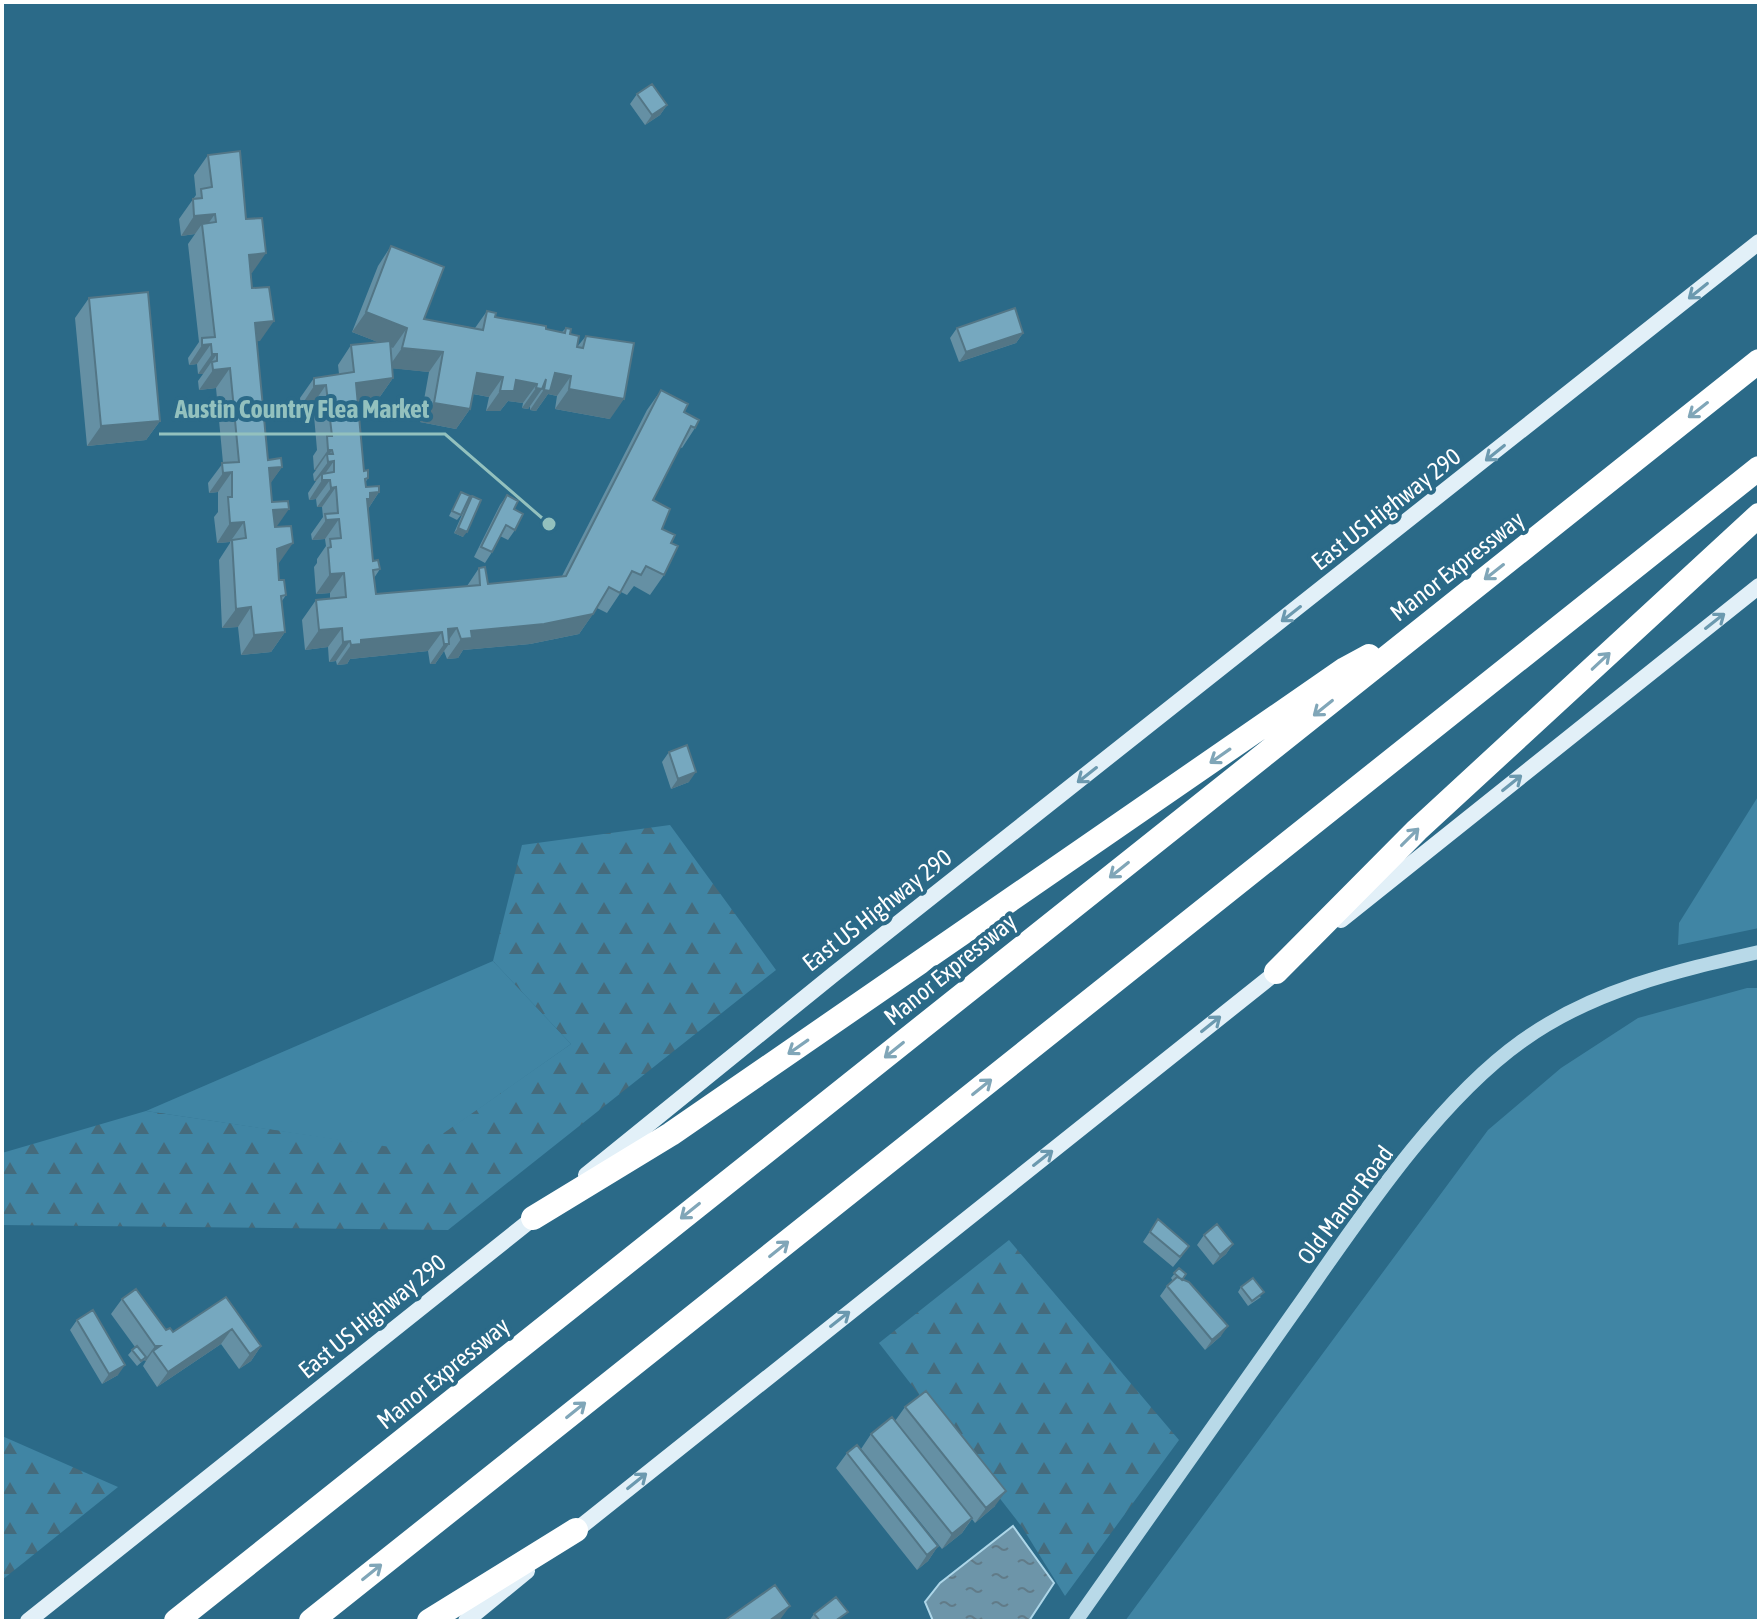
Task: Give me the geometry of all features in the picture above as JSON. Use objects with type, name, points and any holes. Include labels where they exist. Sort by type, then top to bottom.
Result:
[{"type":"highway","name":"Manor Expressway","points":[[176,1621],[1759,361]]},
{"type":"highway","points":[[311,1621],[1759,468]]},
{"type":"highway","points":[[1276,972],[1417,830],[1759,515]]},
{"type":"highway","points":[[533,1218],[671,1134],[1345,669],[1427,625]]},
{"type":"highway","points":[[429,1621],[576,1530]]},
{"type":"main road","name":"East US Highway 290","points":[[28,1621],[834,974],[1759,242]]},
{"type":"main road","points":[[466,1621],[1759,586]]},
{"type":"street","name":"Old Manor Road","points":[[1076,1621],[1365,1210],[1448,1108],[1522,1041],[1590,1002],[1661,974],[1759,952]]},
{"type":"green space","points":[[1759,795],[1759,928],[1678,945],[1679,923]]},
{"type":"green space","points":[[670,825],[776,970],[448,1230],[2,1225],[2,1153],[146,1111],[418,1151],[571,1044],[493,961],[522,845]]},
{"type":"green space","points":[[493,961],[571,1044],[418,1152],[146,1111]]},
{"type":"green space","points":[[1747,988],[1759,988],[1759,1621],[1125,1621],[1488,1130],[1561,1068],[1638,1018]]},
{"type":"green space","points":[[1009,1240],[1179,1440],[1065,1596],[1022,1527],[879,1343]]},
{"type":"green space","points":[[2,1436],[118,1487],[2,1580]]},
{"type":"water","points":[[1013,1526],[1054,1583],[1029,1621],[933,1621],[925,1602],[940,1583]]},
{"type":"building","points":[[652,84],[667,105],[652,115],[637,94]]},
{"type":"building","points":[[240,151],[246,219],[262,218],[266,253],[249,255],[252,288],[269,287],[274,321],[255,323],[268,460],[281,458],[282,467],[269,468],[272,502],[288,501],[289,509],[273,510],[275,527],[291,526],[293,543],[277,549],[279,580],[284,580],[286,595],[281,596],[285,632],[254,635],[251,607],[236,609],[232,540],[246,538],[244,522],[230,523],[228,497],[232,497],[232,472],[223,473],[222,463],[239,462],[230,368],[213,370],[212,362],[217,361],[217,354],[212,354],[211,344],[202,345],[202,338],[215,337],[202,224],[216,222],[215,214],[194,216],[193,199],[202,198],[201,189],[212,187],[208,155]]},
{"type":"building","points":[[391,246],[444,267],[424,319],[483,330],[487,311],[496,313],[495,317],[546,326],[546,329],[565,333],[566,328],[571,329],[570,334],[579,336],[577,347],[583,348],[586,336],[634,343],[624,399],[569,389],[571,376],[555,373],[550,391],[544,390],[546,379],[542,389],[536,388],[537,384],[516,380],[514,391],[500,391],[503,377],[477,373],[470,409],[434,403],[443,352],[402,348],[407,328],[366,312]]},
{"type":"building","points":[[148,292],[160,421],[101,426],[89,298]]},
{"type":"building","points":[[1015,308],[1023,333],[966,352],[957,328]]},
{"type":"building","points":[[390,341],[393,378],[356,383],[364,471],[368,470],[366,487],[379,486],[379,492],[370,493],[370,499],[367,499],[373,561],[378,560],[380,569],[373,570],[376,594],[480,585],[479,568],[485,567],[488,584],[566,576],[661,390],[688,404],[684,412],[699,420],[695,428],[691,426],[653,500],[670,509],[662,529],[675,535],[671,543],[678,546],[664,575],[646,566],[641,575],[632,571],[620,593],[609,587],[593,614],[544,624],[471,631],[472,638],[461,639],[457,628],[448,629],[449,644],[444,644],[442,632],[361,640],[361,644],[351,645],[350,641],[343,642],[342,628],[319,630],[316,600],[346,597],[344,573],[330,574],[330,539],[341,538],[339,519],[326,520],[325,514],[338,513],[336,487],[331,488],[330,480],[322,480],[322,474],[334,472],[334,461],[328,462],[327,454],[333,454],[332,450],[328,450],[327,436],[332,436],[326,385],[314,386],[314,378],[354,372],[351,345]]},
{"type":"building","points":[[461,492],[470,496],[461,515],[452,511]]},
{"type":"building","points":[[507,495],[518,501],[514,509],[523,514],[515,530],[506,525],[492,552],[481,547]]},
{"type":"building","points":[[472,496],[481,500],[467,532],[458,528]]},
{"type":"building","points":[[687,745],[696,772],[678,779],[669,752]]},
{"type":"building","points":[[1158,1219],[1189,1246],[1180,1257],[1150,1232]]},
{"type":"building","points":[[1217,1224],[1233,1244],[1220,1255],[1204,1235]]},
{"type":"building","points":[[1179,1268],[1186,1274],[1182,1280],[1174,1273]]},
{"type":"building","points":[[1177,1277],[1189,1282],[1228,1326],[1212,1340],[1167,1286]]},
{"type":"building","points":[[1253,1278],[1264,1292],[1252,1301],[1241,1287]]},
{"type":"building","points":[[136,1289],[166,1330],[170,1328],[173,1332],[226,1297],[261,1346],[250,1354],[232,1329],[168,1372],[153,1351],[160,1346],[155,1346],[122,1299]]},
{"type":"building","points":[[93,1310],[125,1365],[109,1374],[77,1320]]},
{"type":"building","points":[[137,1346],[146,1357],[141,1361],[132,1350]]},
{"type":"building","points":[[926,1391],[1006,1491],[986,1508],[905,1407]]},
{"type":"building","points":[[892,1417],[972,1518],[952,1534],[871,1434]]},
{"type":"building","points":[[857,1445],[938,1546],[927,1555],[847,1453]]},
{"type":"building","points":[[775,1585],[790,1606],[769,1621],[724,1621]]},
{"type":"building","points":[[836,1597],[848,1612],[835,1621],[820,1621],[814,1614]]},
{"type":"place","name":"Austin Country Flea Market","points":[[549,524]]}]
